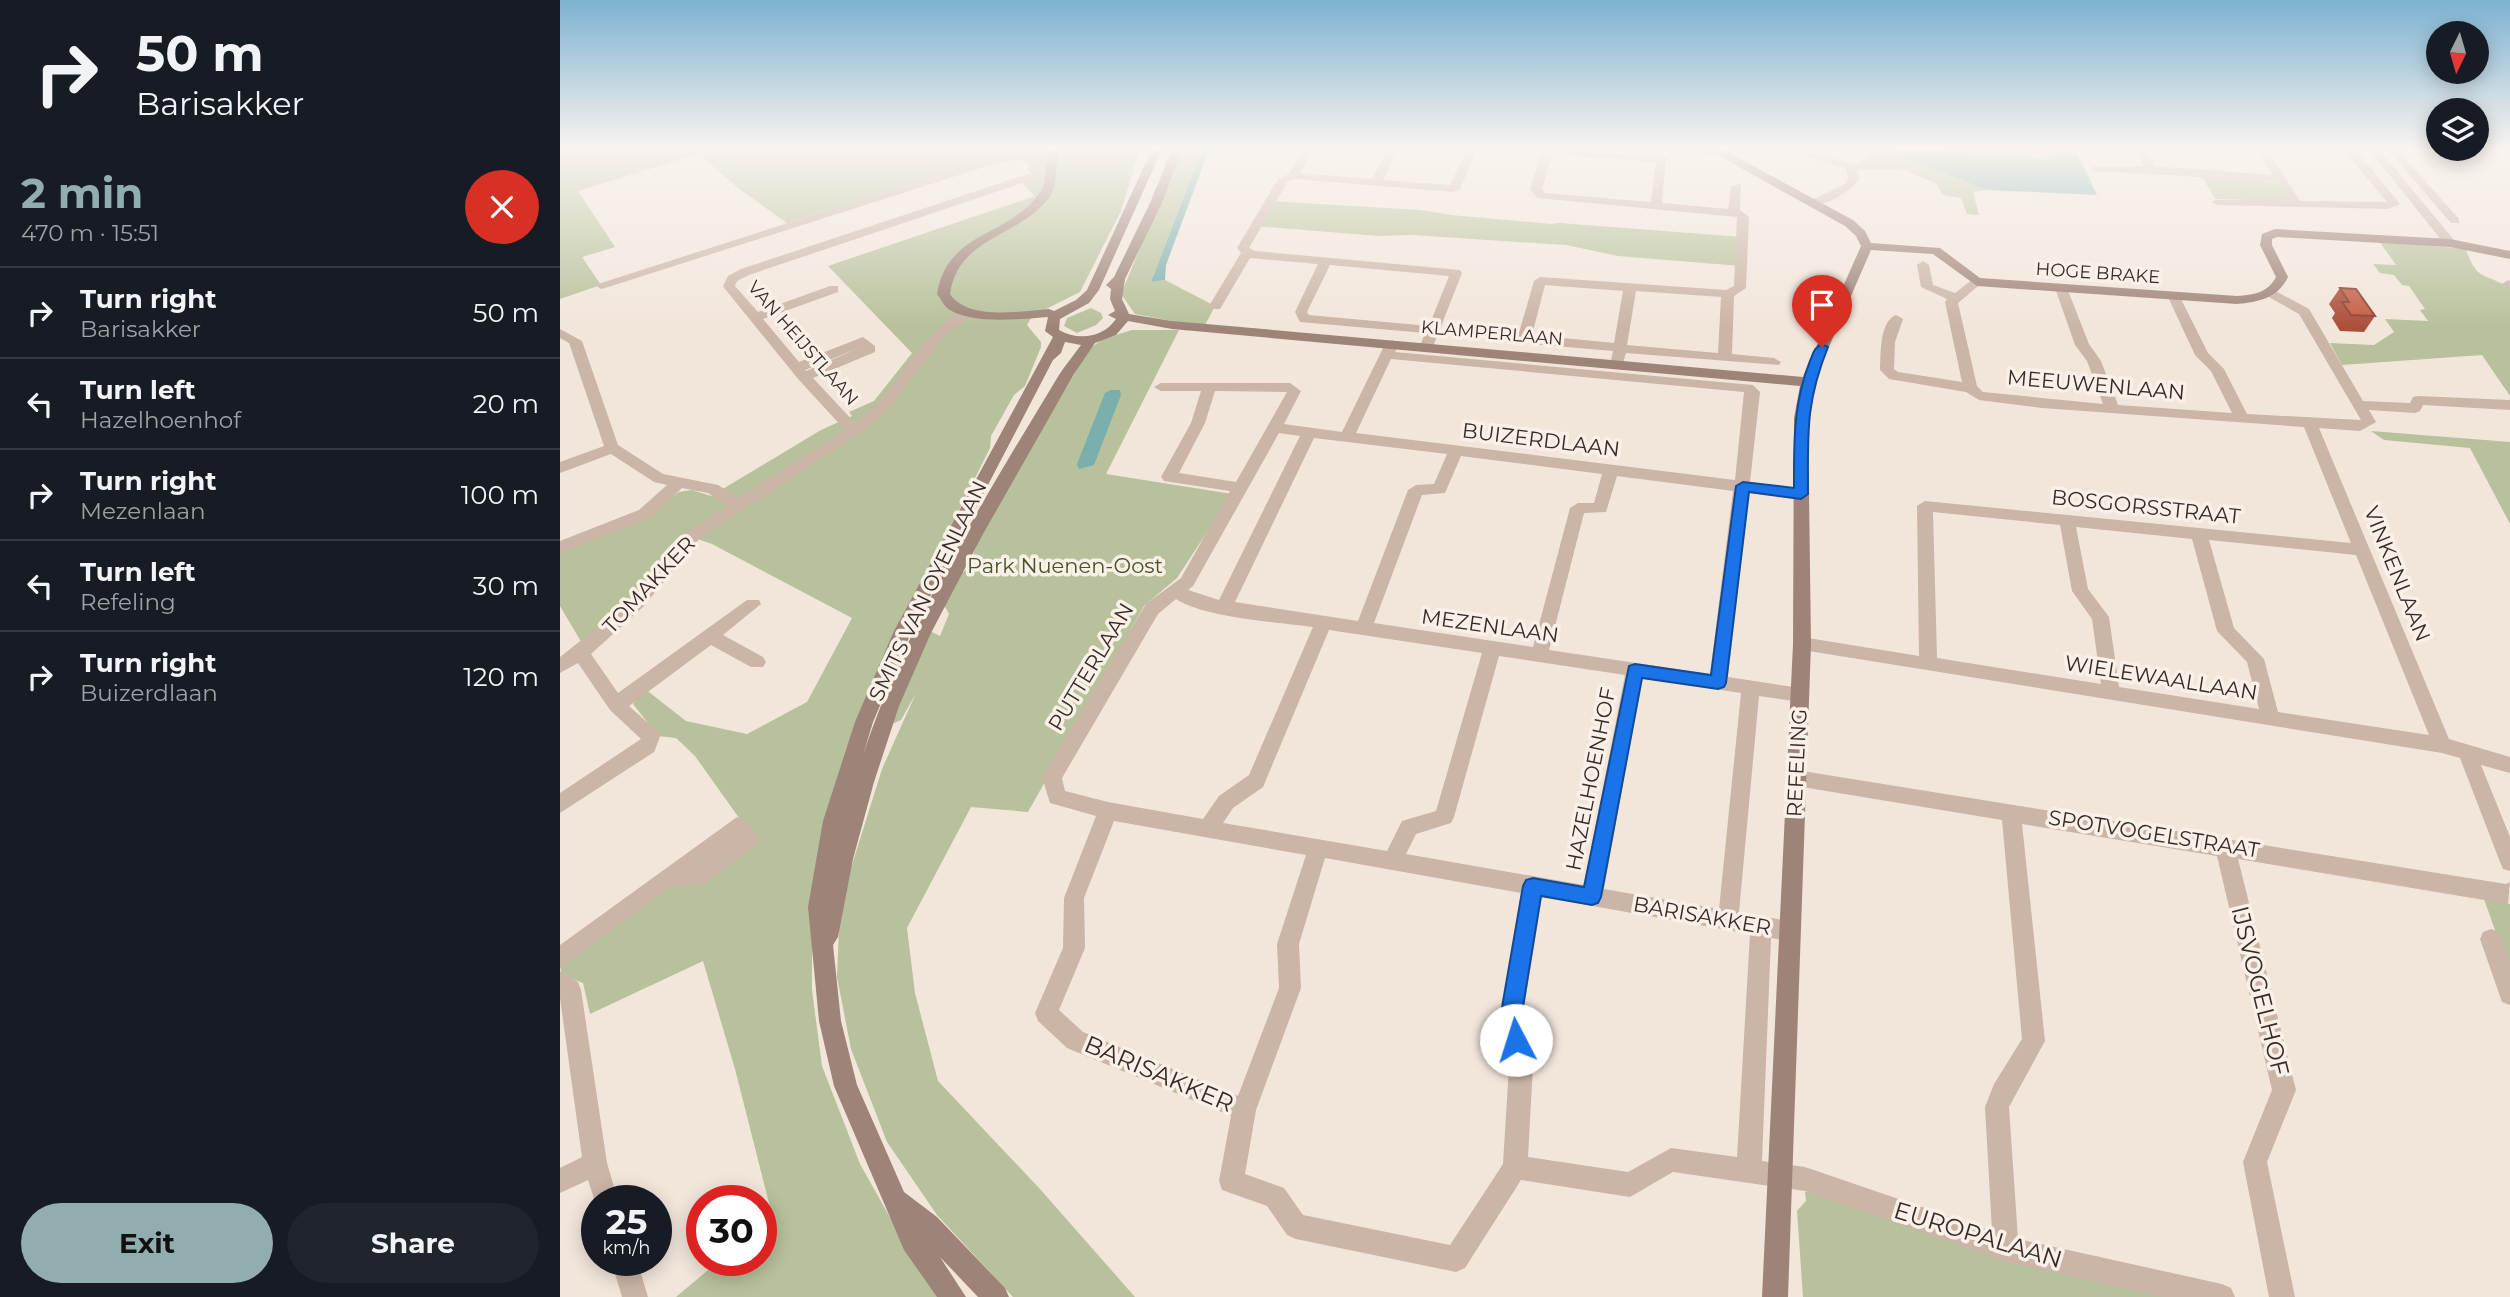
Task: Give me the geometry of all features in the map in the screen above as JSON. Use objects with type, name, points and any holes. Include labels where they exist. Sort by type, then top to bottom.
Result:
[{"type":"street","points":[[601,285],[844,208]]},
{"type":"street","points":[[875,208],[896,231],[913,226],[900,208],[886,219]]},
{"type":"street","points":[[1030,208],[971,247],[951,268],[944,285],[946,297],[955,307],[968,313],[1047,321]]},
{"type":"street","points":[[1129,208],[1098,281],[1082,301],[1047,321],[1042,330],[1052,345],[1107,334],[1119,319],[1110,301],[1112,285],[1119,279],[1154,208]]},
{"type":"street","points":[[1266,208],[1243,248],[1247,253],[1456,273],[1427,346]]},
{"type":"street","points":[[1689,208],[1734,211],[1743,217],[1740,288],[1728,295],[1540,281],[1525,336],[1532,340],[1619,356],[1725,358],[1774,362]]},
{"type":"street","points":[[1819,208],[1849,223],[1861,234],[1867,246],[1936,251],[1977,282],[1955,296],[1951,302],[1970,388]]},
{"type":"street","points":[[2422,208],[2450,243]]},
{"type":"street","points":[[2443,208],[2455,221]]},
{"type":"street","name":"VAN HEIJSTLAAN","points":[[854,430],[729,286],[732,279],[746,272],[886,219]]},
{"type":"street","points":[[2510,255],[2450,243],[2275,233],[2266,237],[2266,245],[2282,276],[2272,293],[2304,312],[2360,405],[2415,408],[2418,400],[2510,405]]},
{"type":"street","name":"REFELING","points":[[1776,1296],[1778,1174],[1802,644],[1801,418],[1808,382],[1867,246]]},
{"type":"street","points":[[1215,306],[1247,253]]},
{"type":"street","points":[[1326,261],[1301,312],[1305,319],[1434,330]]},
{"type":"street","points":[[1923,265],[1927,287],[1955,296]]},
{"type":"street","name":"HOGE BRAKE","points":[[1977,282],[2174,297],[2249,299],[2272,293]]},
{"type":"street","points":[[1619,356],[1630,287]]},
{"type":"street","points":[[2061,288],[2082,345],[2094,361],[2112,408]]},
{"type":"street","points":[[754,318],[834,289]]},
{"type":"street","points":[[1725,358],[1728,295]]},
{"type":"street","points":[[2174,297],[2202,355],[2217,369],[2242,418]]},
{"type":"street","points":[[1082,301],[1110,301]]},
{"type":"street","name":"TOMAKKER","points":[[560,667],[616,623],[660,578],[677,551],[693,535],[854,430],[884,405],[941,332],[968,313]]},
{"type":"street","name":"KLAMPERLAAN","points":[[1119,319],[1748,388],[1753,392],[1743,486]]},
{"type":"street","name":"MEEUWENLAAN","points":[[1896,319],[1888,342],[1887,370],[1894,376],[1970,388],[1979,396],[2360,426],[2369,422],[2360,405]]},
{"type":"street","points":[[560,333],[575,341],[612,448],[659,478],[713,489],[739,506]]},
{"type":"street","name":"SMITS VAN OYENLAAN","points":[[823,958],[853,820],[879,738],[911,659],[963,556],[1068,372],[1076,365],[1086,340]]},
{"type":"street","points":[[560,346],[575,341]]},
{"type":"street","name":"SMITS VAN OYENLAAN","points":[[953,1297],[913,1241],[898,1200],[846,1086],[830,1021],[818,907],[833,821],[860,732],[902,633],[1052,345]]},
{"type":"street","name":"KLAMPERLAAN","points":[[1389,349],[1427,346],[1619,356],[1808,382]]},
{"type":"street","points":[[1347,436],[1389,349]]},
{"type":"street","points":[[1161,387],[1209,387],[1198,423],[1169,477],[1242,488]]},
{"type":"street","name":"PUTTERLAAN","points":[[1057,797],[1052,777],[1152,609],[1177,592],[1196,568],[1294,391],[1290,387],[1209,387]]},
{"type":"street","name":"VINKENLAAN","points":[[2309,421],[2442,745]]},
{"type":"street","name":"BUIZERDLAAN","points":[[1275,428],[1801,494]]},
{"type":"street","points":[[1224,607],[1310,431]]},
{"type":"street","points":[[560,468],[612,448]]},
{"type":"street","points":[[1363,629],[1416,491],[1440,489],[1456,450]]},
{"type":"street","points":[[1539,656],[1578,508],[1600,508],[1611,470]]},
{"type":"street","points":[[560,547],[645,514],[680,482]]},
{"type":"street","points":[[1718,683],[1743,486]]},
{"type":"street","name":"BOSGORSSTRAAT","points":[[1928,665],[1926,506],[2362,550]]},
{"type":"street","points":[[2067,520],[2080,591],[2100,617],[2110,693]]},
{"type":"street","points":[[2199,534],[2226,631],[2255,659],[2270,718]]},
{"type":"street","name":"MEZENLAAN","points":[[1177,592],[1190,600],[1224,607],[1800,695]]},
{"type":"street","points":[[616,705],[753,604]]},
{"type":"street","points":[[1208,829],[1226,802],[1256,781],[1323,623]]},
{"type":"street","points":[[710,636],[757,662]]},
{"type":"street","name":"WIELEWAALLAAN","points":[[1802,644],[2442,745],[2510,765]]},
{"type":"street","points":[[1392,862],[1409,827],[1444,817],[1492,649]]},
{"type":"street","points":[[560,804],[647,746],[651,737],[616,705],[581,653]]},
{"type":"street","name":"HAZELHOENHOF","points":[[1592,897],[1635,670]]},
{"type":"street","points":[[1728,921],[1751,688]]},
{"type":"street","points":[[2466,750],[2510,862]]},
{"type":"street","name":"SPOTVOGELSTRAAT","points":[[1796,778],[2510,892]]},
{"type":"street","name":"BARISAKKER","points":[[1057,797],[1108,811],[1788,931]]},
{"type":"street","name":"BARISAKKER","points":[[1108,811],[1074,898],[1073,948],[1046,1013],[1075,1040],[1244,1110]]},
{"type":"street","points":[[2006,1249],[1997,1107],[2002,1092],[2034,1041],[2011,811]]},
{"type":"street","name":"IJSVOGELHOF","points":[[2225,846],[2284,1090],[2255,1162],[2282,1297]]},
{"type":"street","name":"BARISAKKER","points":[[1318,849],[1288,944],[1290,988],[1244,1110],[1231,1181],[1275,1197],[1296,1226],[1456,1259],[1515,1167],[1521,1066],[1512,1013],[1533,886]]},
{"type":"street","points":[[560,958],[667,878]]},
{"type":"street","points":[[1749,1170],[1761,926]]},
{"type":"street","points":[[2491,939],[2510,994]]},
{"type":"street","points":[[560,982],[570,990],[595,1163],[602,1185]]},
{"type":"street","points":[[1515,1167],[1630,1185],[1671,1160],[1778,1174]]},
{"type":"street","points":[[560,1181],[595,1163]]},
{"type":"street","name":"EUROPALAAN","points":[[1778,1174],[1805,1179],[2006,1249],[2222,1297]]},
{"type":"street","name":"SMITS VAN OYENLAAN","points":[[898,1200],[928,1226],[996,1297]]},
{"type":"street","points":[[629,1276],[635,1297]]},
{"type":"green space","points":[[560,208],[589,208],[615,247],[582,257],[601,285],[560,299]]},
{"type":"green space","points":[[765,208],[836,208],[787,223]]},
{"type":"green space","points":[[1001,208],[1122,208],[1080,292],[1046,309],[1036,310],[1027,325],[1041,342],[1041,347],[1025,386],[1014,395],[991,436],[990,448],[900,628],[812,911],[812,990],[822,1066],[860,1164],[906,1246],[941,1297],[676,1297],[701,1276],[777,1276],[777,1185],[764,1185],[735,1069],[703,961],[590,1014],[583,983],[562,975],[560,966],[671,886],[754,839],[695,756],[676,738],[658,736],[633,704],[645,689],[686,721],[747,734],[807,702],[852,618],[712,544],[686,535],[644,587],[583,645],[560,606],[560,550],[639,521],[679,492],[692,490],[711,496],[821,430],[852,416],[849,412],[874,401],[912,353],[828,266]]},
{"type":"green space","points":[[1157,208],[1180,208],[1151,282],[1165,280],[1215,306],[1204,327],[1135,314],[1121,294]]},
{"type":"green space","points":[[1266,208],[1379,208],[1551,224],[1743,237],[1741,266],[1618,256],[1566,245],[1412,235],[1379,236],[1254,226]]},
{"type":"green space","points":[[1965,208],[1977,208],[1979,215],[1967,214]]},
{"type":"green space","points":[[2379,241],[2466,249],[2479,273],[2510,289],[2510,396],[2482,355],[2342,365],[2330,343],[2374,345],[2394,332],[2385,319],[2428,321],[2420,310],[2425,309],[2409,286],[2402,285],[2394,275],[2380,273],[2373,264],[2396,265]]},
{"type":"green space","points":[[1091,308],[1101,313],[1103,318],[1096,325],[1077,333],[1064,326],[1067,318]]},
{"type":"green space","name":"Park Nuenen-Oost","points":[[1132,330],[1179,330],[1106,474],[1232,494],[1177,578],[1144,606],[1028,812],[971,807],[907,928],[915,993],[938,1081],[1040,1189],[1135,1297],[1013,1297],[937,1215],[887,1142],[851,1049],[837,977],[840,903],[882,769],[916,693],[901,720],[890,725],[930,631],[940,636],[949,614],[944,605],[958,576],[968,568],[983,529],[1089,349],[1103,339]]},
{"type":"green space","points":[[2371,431],[2510,442],[2510,524],[2470,448],[2384,440]]},
{"type":"green space","points":[[2484,899],[2510,904],[2510,973]]},
{"type":"green space","points":[[1805,1192],[2172,1297],[1803,1297],[1797,1211],[1806,1201]]},
{"type":"water","points":[[1180,208],[1187,208],[1166,265],[1165,280],[1151,282]]},
{"type":"water","points":[[1120,390],[1121,395],[1094,465],[1079,469],[1077,464],[1105,393]]},
{"type":"building","points":[[2340,288],[2356,289],[2375,316],[2351,315],[2342,302],[2349,302]]},
{"type":"route","points":[[1516,1040],[1512,1013],[1533,886],[1592,897],[1635,670],[1718,683],[1743,486],[1801,494],[1801,418],[1808,382],[1822,347]]}]
